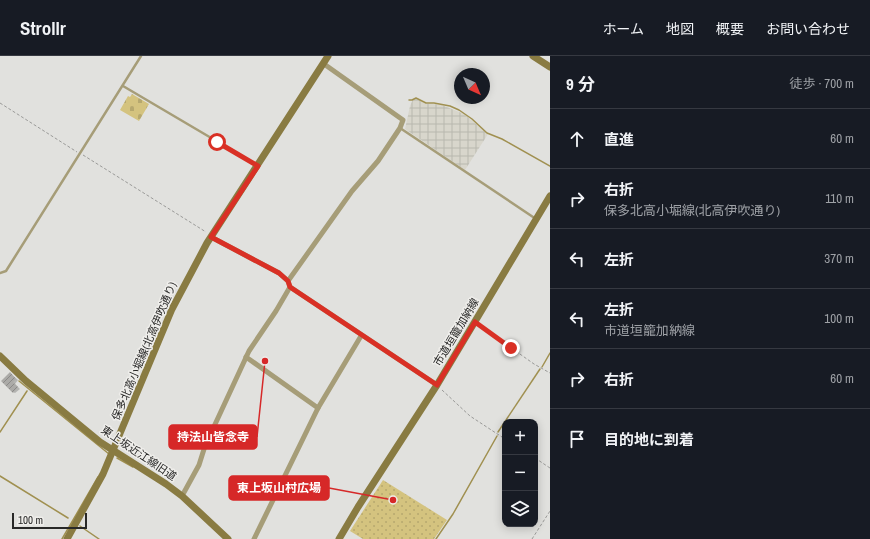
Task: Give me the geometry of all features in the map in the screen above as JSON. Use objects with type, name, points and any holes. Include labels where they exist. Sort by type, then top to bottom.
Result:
[{"type":"street","name":"保多北高小堀線(北高伊吹通り)","points":[[67,539],[114,451],[182,287],[211,237],[328,56]]},
{"type":"street","points":[[533,56],[550,67]]},
{"type":"street","points":[[288,281],[352,191],[378,161],[400,128],[403,120],[324,64]]},
{"type":"street","name":"市道垣籠加納線","points":[[339,539],[437,385],[550,196]]},
{"type":"street","points":[[211,237],[279,273],[288,281],[290,287],[361,336],[437,385]]},
{"type":"street","points":[[182,496],[199,465],[205,446],[246,357],[290,287]]},
{"type":"street","points":[[254,539],[318,408],[361,336]]},
{"type":"street","name":"東上坂近江線旧道","points":[[0,356],[26,381],[100,442],[166,484],[182,496],[228,539]]},
{"type":"street","points":[[246,357],[318,408]]},
{"type":"lane","points":[[0,273],[6,271],[141,56]]},
{"type":"lane","points":[[122,86],[258,166]]},
{"type":"lane","points":[[400,128],[536,219]]},
{"type":"path","points":[[0,103],[206,232],[211,237]]},
{"type":"path","points":[[475,322],[534,364],[550,373]]},
{"type":"path","points":[[437,385],[470,416],[502,437]]},
{"type":"path","points":[[538,460],[550,468]]},
{"type":"path","points":[[532,539],[550,511]]},
{"type":"shaded area","points":[[415,98],[427,104],[442,105],[464,114],[488,134],[465,170],[405,129],[410,106]]},
{"type":"green space","points":[[132,94],[149,104],[139,121],[120,110],[128,96],[130,97]]},
{"type":"green space","points":[[383,480],[447,520],[434,539],[363,539],[350,531]]},
{"type":"building","points":[[10,372],[16,379],[13,382],[18,387],[13,393],[1,381]]},
{"type":"waterway","points":[[409,100],[416,98],[426,103],[450,106],[459,110],[472,119],[487,133],[502,139],[550,166]]},
{"type":"waterway","points":[[542,367],[550,353]]},
{"type":"waterway","points":[[498,432],[540,369]]},
{"type":"waterway","points":[[19,381],[109,454]]},
{"type":"waterway","points":[[0,432],[27,391]]},
{"type":"waterway","points":[[436,539],[453,514],[497,436]]},
{"type":"waterway","points":[[117,458],[133,467]]},
{"type":"waterway","points":[[0,476],[68,518]]},
{"type":"waterway","points":[[62,539],[98,477]]},
{"type":"waterway","points":[[80,526],[99,539]]},
{"type":"place","name":"持法山皆念寺","points":[[265,361]]},
{"type":"place","name":"東上坂山村広場","points":[[393,500]]},
{"type":"route","points":[[217,142],[258,166],[211,237],[279,273],[288,281],[290,287],[361,336],[437,385],[475,322],[511,348]]}]
